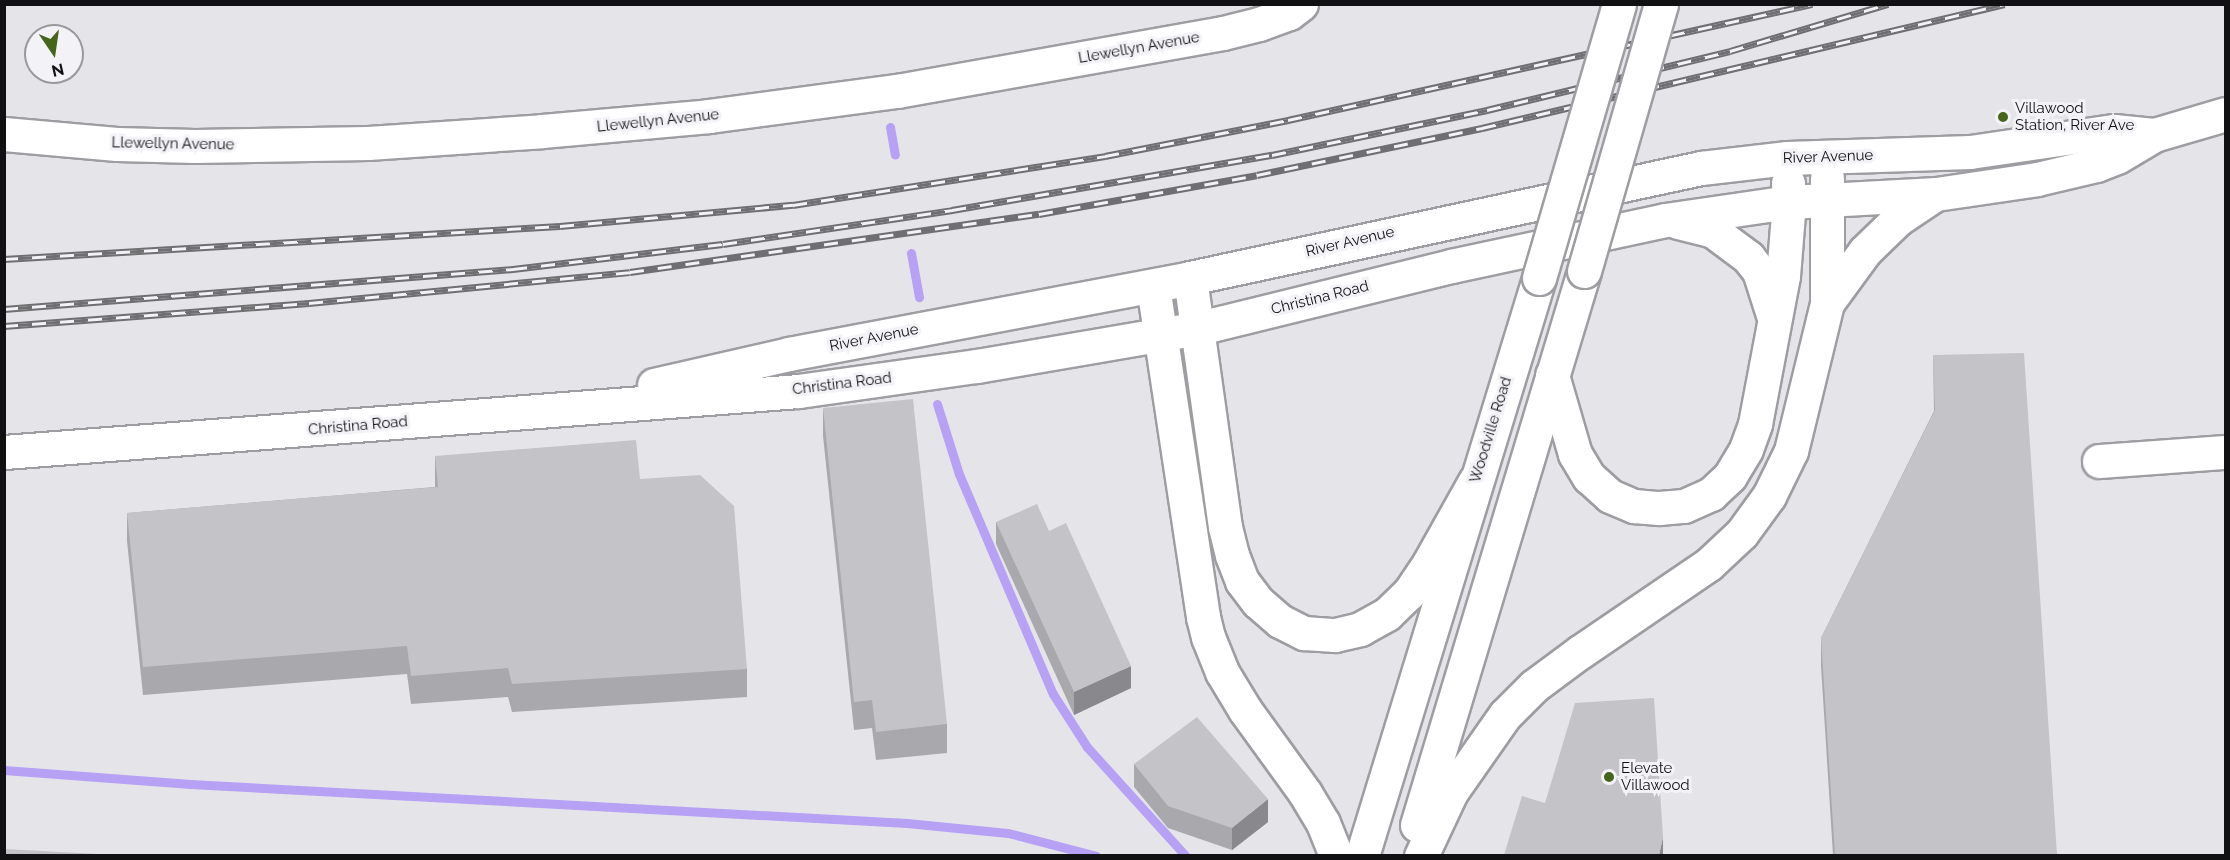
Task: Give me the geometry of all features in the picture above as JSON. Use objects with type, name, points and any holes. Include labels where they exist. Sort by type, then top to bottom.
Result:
[{"type":"main road","name":"Llewellyn Avenue","points":[[4,134],[117,144],[195,146],[368,143],[542,132],[709,116],[897,92],[1223,33],[1259,24],[1289,13],[1301,4]]},
{"type":"main road","name":"Woodville Road","points":[[1362,855],[1539,278],[1619,4]]},
{"type":"main road","points":[[1408,855],[1584,271],[1661,4]]},
{"type":"main road","name":"River Avenue","points":[[1665,220],[1789,202],[1936,194],[2037,179],[2096,165],[2117,157],[2154,135],[2226,114]]},
{"type":"main road","name":"River Avenue","points":[[553,409],[789,354],[1153,286],[1657,176],[1741,162],[1787,158],[1970,152],[2114,131],[2154,135]]},
{"type":"main road","points":[[1421,855],[1451,792],[1504,715],[1534,686],[1580,652],[1709,564],[1742,533],[1769,496],[1791,451],[1827,303],[1827,155]]},
{"type":"main road","points":[[1552,375],[1575,454],[1589,477],[1610,496],[1634,506],[1684,506],[1711,494],[1730,476],[1746,449],[1755,424],[1783,276],[1789,202],[1787,158]]},
{"type":"main road","points":[[1827,303],[1865,251],[1898,219],[1936,194]]},
{"type":"main road","points":[[1665,220],[1713,231],[1734,244],[1758,271],[1768,292],[1774,320]]},
{"type":"main road","name":"Christina Road","points":[[4,452],[373,426],[553,409],[798,391],[977,366],[1198,328],[1451,266],[1665,220]]},
{"type":"main road","points":[[1190,278],[1232,555],[1242,581],[1258,602],[1280,621],[1304,633],[1335,635],[1360,629],[1387,614],[1409,592],[1429,563],[1476,481]]},
{"type":"main road","points":[[1153,286],[1203,617],[1208,637],[1222,672],[1245,710],[1305,793],[1323,823],[1336,855]]},
{"type":"main road","points":[[2099,460],[2226,452]]},
{"type":"building","points":[[2024,353],[2057,855],[1835,855],[1821,638],[1935,410],[1933,355]]},
{"type":"building","points":[[913,399],[947,724],[876,732],[872,700],[854,702],[823,408]]},
{"type":"building","points":[[636,440],[640,479],[700,475],[734,506],[747,669],[512,684],[508,668],[411,676],[407,646],[143,667],[127,513],[438,487],[435,456]]},
{"type":"building","points":[[1037,504],[1049,531],[1066,523],[1131,666],[1074,692],[996,522]]},
{"type":"building","name":"Elevate Villawood","points":[[1654,698],[1663,837],[1659,855],[1504,855],[1522,796],[1545,803],[1575,703]]},
{"type":"building","points":[[1197,717],[1268,799],[1232,828],[1168,806],[1134,764]]},
{"type":"building","points":[[4,849],[117,855],[4,855]]},
{"type":"waterway","points":[[890,127],[895,155]]},
{"type":"waterway","points":[[911,253],[919,297]]},
{"type":"waterway","points":[[937,404],[959,474],[1053,694],[1087,747],[1186,856]]},
{"type":"waterway","points":[[4,770],[190,784],[907,823],[1008,833],[1096,856]]},
{"type":"railway","points":[[4,259],[560,226],[793,205],[1105,156],[1288,120],[1812,4]]},
{"type":"railway","points":[[4,309],[513,269],[723,244],[952,210],[1272,155],[1487,110],[1730,51],[1888,4]]},
{"type":"railway","points":[[4,326],[309,303],[630,272],[1039,214],[1257,175],[1482,128],[2005,4]]},
{"type":"place","name":"Villawood Station, River Ave","points":[[2003,117]]},
{"type":"place","name":"Elevate Villawood","points":[[1609,777]]}]
